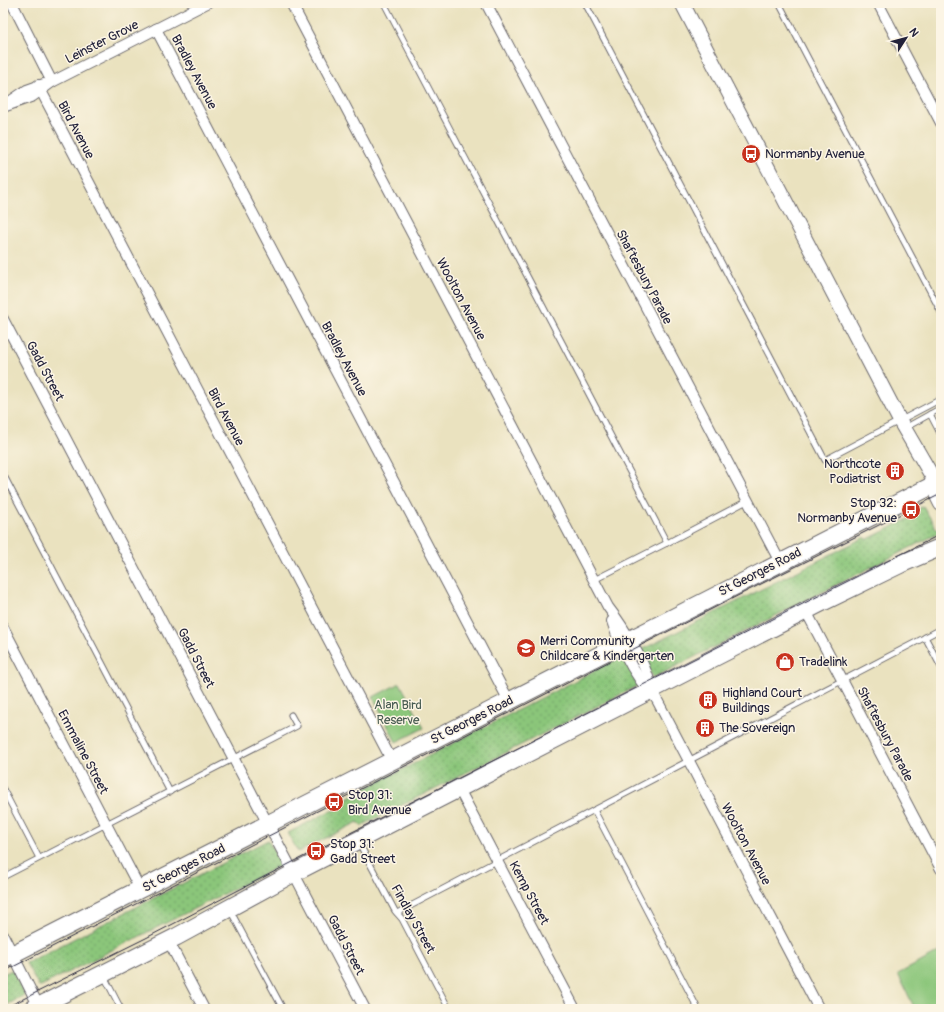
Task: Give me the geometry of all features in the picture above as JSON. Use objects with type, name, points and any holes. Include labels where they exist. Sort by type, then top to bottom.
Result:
[{"type":"highway","name":"St Georges Road","points":[[8,957],[780,562],[939,483]]},
{"type":"highway","points":[[38,1008],[229,909],[357,840],[887,570],[941,547]]},
{"type":"main road","points":[[682,3],[902,425],[939,483],[938,498],[941,504]]},
{"type":"street","points":[[12,3],[52,82]]},
{"type":"street","name":"Leinster Grove","points":[[3,107],[17,96],[52,82],[207,3]]},
{"type":"street","name":"Woolton Avenue","points":[[291,3],[608,607],[625,642],[640,681],[651,691],[819,1009]]},
{"type":"street","name":"Shaftesbury Parade","points":[[486,3],[780,562]]},
{"type":"street","points":[[878,3],[941,123]]},
{"type":"street","name":"Bradley Avenue","points":[[156,29],[509,701]]},
{"type":"street","name":"Bird Avenue","points":[[39,88],[392,761]]},
{"type":"street","name":"Gadd Street","points":[[3,319],[365,1009]]},
{"type":"street","name":"Shaftesbury Parade","points":[[806,611],[941,869]]},
{"type":"street","name":"Emmaline Street","points":[[3,627],[140,889]]},
{"type":"street","name":"Kemp Street","points":[[459,789],[575,1009]]},
{"type":"street","points":[[3,935],[8,957],[38,1008]]},
{"type":"street","points":[[168,940],[204,1009]]},
{"type":"lane","points":[[384,3],[667,543]]},
{"type":"lane","points":[[585,3],[825,460],[941,408]]},
{"type":"lane","points":[[779,3],[941,312]]},
{"type":"lane","points":[[902,425],[941,399]]},
{"type":"lane","points":[[930,414],[941,434]]},
{"type":"lane","points":[[3,474],[170,792]]},
{"type":"lane","points":[[594,580],[747,501]]},
{"type":"lane","points":[[397,913],[941,629]]},
{"type":"lane","points":[[925,637],[941,667]]},
{"type":"lane","points":[[3,877],[107,825],[297,726],[291,715]]},
{"type":"lane","points":[[3,789],[39,858]]},
{"type":"lane","points":[[594,810],[698,1009]]},
{"type":"lane","name":"Findlay Street","points":[[357,840],[397,913],[402,918],[449,1009]]},
{"type":"lane","points":[[229,909],[282,1009]]},
{"type":"lane","points":[[102,974],[121,1009]]},
{"type":"green space","points":[[923,506],[939,533],[653,678],[639,651],[865,537],[866,540],[914,516],[912,513]]},
{"type":"green space","points":[[623,656],[639,685],[361,826],[358,822],[298,852],[288,833],[328,812],[335,810],[341,805],[339,802]]},
{"type":"green space","name":"Alan Bird Reserve","points":[[400,683],[424,728],[396,742],[373,697]]},
{"type":"green space","points":[[268,840],[281,865],[39,987],[26,963]]},
{"type":"green space","points":[[941,951],[941,1009],[915,1009],[898,974]]},
{"type":"green space","points":[[12,970],[25,995],[3,1007],[3,974]]},
{"type":"tram line","points":[[3,972],[745,592],[941,494]]},
{"type":"tram line","points":[[3,1009],[146,938],[941,534]]},
{"type":"place","name":"Normanby Avenue","points":[[751,154]]},
{"type":"place","name":"Northcote Podiatrist","points":[[895,471]]},
{"type":"place","name":"Stop 32: Normanby Avenue","points":[[911,510]]},
{"type":"place","name":"Merri Community Childcare & Kindergarten","points":[[526,648]]},
{"type":"place","name":"Tradelink","points":[[785,662]]},
{"type":"place","name":"Highland Court Buildings","points":[[708,700]]},
{"type":"place","name":"The Sovereign","points":[[705,728]]},
{"type":"place","name":"Stop 31: Bird Avenue","points":[[334,802]]},
{"type":"place","name":"Stop 31: Gadd Street","points":[[316,851]]}]
